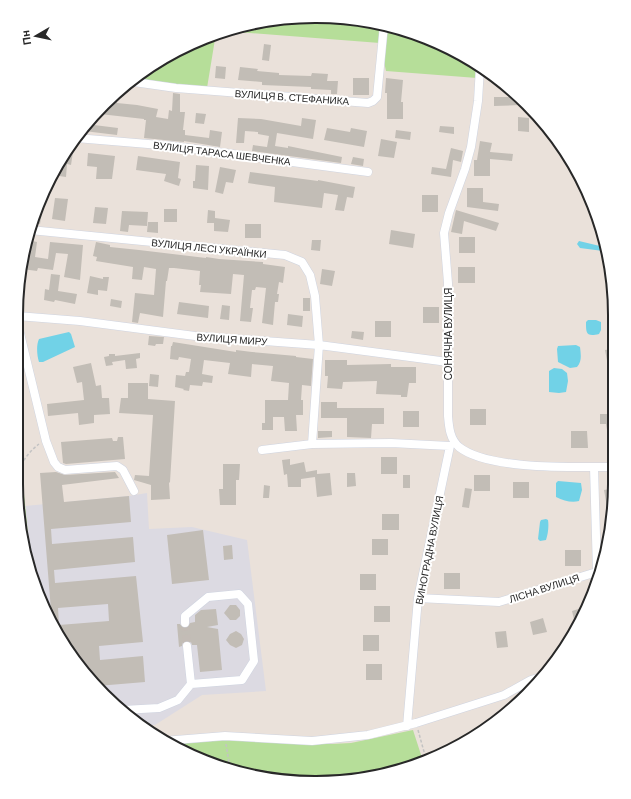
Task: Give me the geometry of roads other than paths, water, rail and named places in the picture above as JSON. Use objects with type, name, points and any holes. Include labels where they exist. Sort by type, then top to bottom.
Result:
[{"type":"street","name":"ВУЛИЦЯ В. СТЕФАНИКА","points":[[138,83],[176,88],[368,103],[373,101],[376,97],[383,31]]},
{"type":"street","name":"СОНЯЧНА ВУЛИЦЯ","points":[[453,444],[449,428],[448,283],[444,233],[447,219],[465,169],[471,147],[478,101],[480,73]]},
{"type":"street","name":"ВУЛИЦЯ ТАРАСА ШЕВЧЕНКА","points":[[82,138],[172,146],[368,172]]},
{"type":"street","name":"ВУЛИЦЯ ЛЕСІ УКРАЇНКИ","points":[[36,231],[285,255],[302,262],[310,275],[315,296],[319,346]]},
{"type":"street","name":"ВУЛИЦЯ МИРУ","points":[[23,316],[80,321],[194,336],[319,346],[448,362]]},
{"type":"street","points":[[312,444],[319,346]]},
{"type":"street","points":[[23,349],[46,440],[54,462],[58,467],[65,470],[117,466],[123,470],[134,491]]},
{"type":"street","points":[[262,450],[312,444],[453,444],[475,455],[494,461],[525,465],[608,467]]},
{"type":"street","name":"ВИНОГРАДНА ВУЛИЦЯ","points":[[407,726],[418,598],[453,444]]},
{"type":"street","name":"ЛІСНА ВУЛИЦЯ","points":[[594,467],[598,557]]},
{"type":"street","name":"ЛІСНА ВУЛИЦЯ","points":[[418,598],[499,602],[594,573]]},
{"type":"street","points":[[185,623],[185,616],[208,597],[240,594],[248,604],[254,661],[242,680],[191,684]]},
{"type":"street","points":[[130,710],[159,708],[178,700],[191,684],[187,646]]},
{"type":"street","points":[[175,740],[225,736],[312,741],[368,735],[407,726],[504,695],[531,680]]},
{"type":"water","points":[[579,241],[599,246],[600,251],[580,248],[577,244]]},
{"type":"water","points":[[588,320],[596,320],[601,322],[601,330],[599,334],[591,335],[588,333],[586,329],[586,322]]},
{"type":"water","points":[[69,332],[75,347],[43,362],[39,362],[37,344],[39,339]]},
{"type":"water","points":[[576,345],[580,347],[581,355],[580,362],[577,367],[570,368],[558,362],[558,346]]},
{"type":"water","points":[[554,368],[562,369],[567,373],[568,381],[566,392],[549,392],[549,371]]},
{"type":"water","points":[[558,481],[581,483],[582,490],[579,501],[574,502],[562,500],[556,497],[556,483]]},
{"type":"water","points":[[541,520],[548,520],[547,538],[546,540],[540,541],[538,539],[540,522]]},
{"type":"tunnel","points":[[185,623],[187,646]]}]
